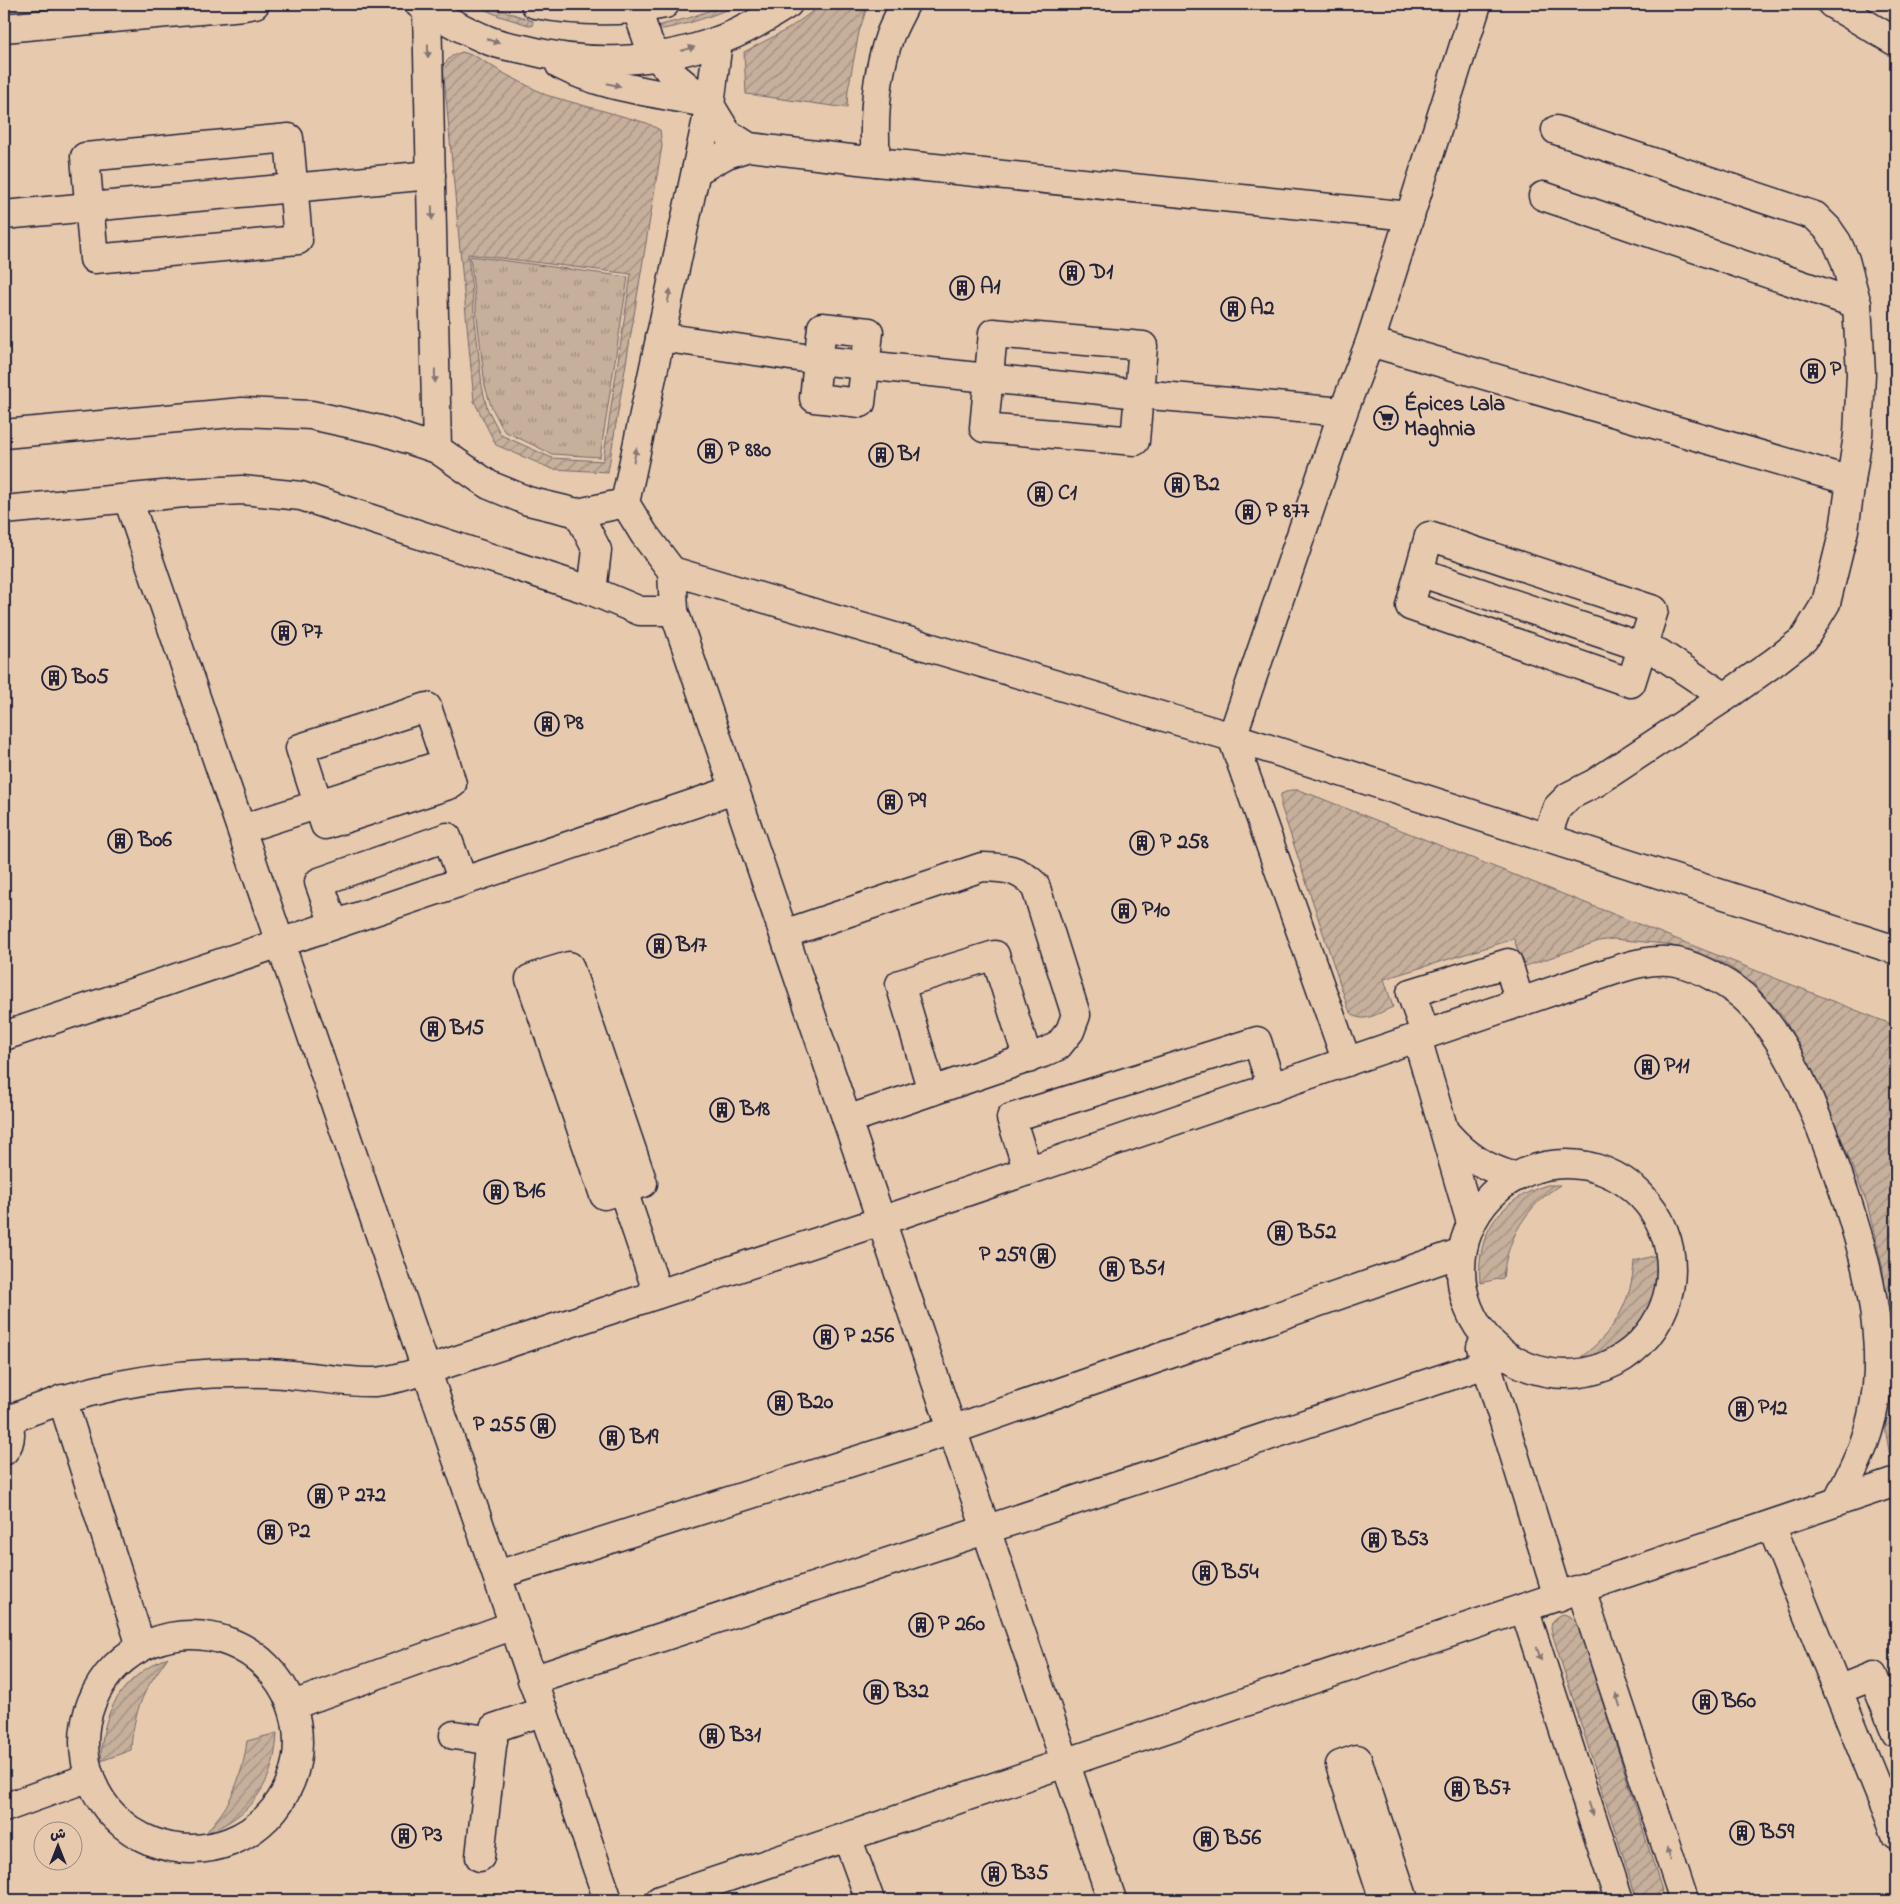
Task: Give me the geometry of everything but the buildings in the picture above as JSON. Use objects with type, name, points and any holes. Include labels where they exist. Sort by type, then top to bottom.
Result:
[{"type":"street","points":[[535,4],[562,9],[599,12],[637,10],[665,4]]},
{"type":"street","points":[[426,5],[450,23],[492,42],[537,53],[582,60],[628,60],[657,56],[718,41],[760,22],[788,4]]},
{"type":"street","points":[[876,162],[874,132],[882,66],[890,34],[905,4]]},
{"type":"street","points":[[1347,1062],[1232,737],[1343,412],[1370,342],[1477,4]]},
{"type":"street","points":[[1832,4],[1896,42]]},
{"type":"street","points":[[4,28],[248,5]]},
{"type":"street","points":[[426,5],[436,449]]},
{"type":"street","points":[[637,10],[645,33],[657,56],[672,74],[710,105],[727,133],[749,147]]},
{"type":"street","points":[[718,41],[710,105],[625,503],[644,534],[672,571],[674,611],[1112,1900]]},
{"type":"street","points":[[537,53],[569,70],[603,83],[710,105]]},
{"type":"street","points":[[1546,838],[1557,808],[1569,796],[1595,783],[1725,697],[1804,639],[1826,603],[1844,530],[1858,435],[1861,374],[1857,304],[1845,260],[1837,242],[1828,229],[1815,216],[1556,130]]},
{"type":"street","points":[[289,138],[298,240],[94,259],[89,207],[85,156],[289,138]]},
{"type":"street","points":[[696,171],[727,154],[749,147],[876,162],[1410,216]]},
{"type":"street","points":[[4,215],[431,175]]},
{"type":"street","points":[[1543,196],[1857,304]]},
{"type":"street","points":[[822,326],[869,332],[861,403],[814,398],[818,360],[822,326]]},
{"type":"street","points":[[993,333],[1143,346],[1135,441],[984,428],[989,378],[993,333]]},
{"type":"street","points":[[660,337],[818,360]]},
{"type":"street","points":[[1370,342],[1851,481]]},
{"type":"street","points":[[866,364],[1139,394],[1343,412]]},
{"type":"street","points":[[4,434],[242,412],[311,415],[380,430],[436,449],[489,485],[528,501],[578,512],[625,503]]},
{"type":"street","points":[[4,510],[184,493],[242,490],[301,496],[592,591],[640,611],[674,611]]},
{"type":"street","points":[[128,499],[608,1900]]},
{"type":"street","points":[[578,512],[597,550],[592,591]]},
{"type":"street","points":[[1429,536],[1654,610],[1642,647],[1630,683],[1410,606],[1429,536]]},
{"type":"street","points":[[672,571],[1232,737],[1896,950]]},
{"type":"street","points":[[1420,572],[1660,653],[1725,697]]},
{"type":"street","points":[[427,707],[452,784],[324,825],[318,804],[300,748],[427,707]]},
{"type":"street","points":[[4,1036],[734,790]]},
{"type":"street","points":[[242,829],[318,804]]},
{"type":"street","points":[[334,924],[319,882],[447,837],[463,881]]},
{"type":"street","points":[[784,934],[982,867],[1007,869],[1024,874],[1035,884],[1076,1015],[1070,1031],[1058,1046],[1028,1058],[847,1120]]},
{"type":"street","points":[[932,1091],[900,984],[995,955],[1028,1058]]},
{"type":"street","points":[[4,1451],[11,1436],[6,1421],[62,1399],[90,1391],[149,1379],[208,1373],[268,1373],[376,1382],[427,1370],[881,1221],[1642,962],[1677,962],[1713,976],[1748,1001],[1777,1038],[1803,1083],[1846,1195],[1872,1301],[1876,1335],[1877,1384],[1871,1425],[1859,1460],[1837,1502]]},
{"type":"street","points":[[1471,1223],[1411,993],[1508,963],[1520,1003]]},
{"type":"street","points":[[569,966],[643,1183],[622,1189],[604,1195],[530,979],[569,966]]},
{"type":"street","points":[[1028,1171],[1011,1118],[1257,1041],[1272,1088]]},
{"type":"street","points":[[1446,1133],[1460,1149],[1476,1162],[1516,1177]]},
{"type":"street","points":[[1471,1315],[1490,1342],[1509,1356],[1530,1367],[1561,1373],[1594,1370],[1623,1357],[1647,1336],[1663,1308],[1671,1277],[1668,1245],[1656,1215],[1636,1191],[1623,1181],[1609,1174],[1578,1165],[1546,1166],[1530,1170],[1502,1185],[1490,1196],[1471,1223],[1462,1252],[1462,1285],[1471,1315],[1486,1364],[1684,1900]]},
{"type":"street","points":[[622,1189],[658,1294]]},
{"type":"street","points":[[497,1575],[952,1430],[1462,1252]]},
{"type":"street","points":[[532,1680],[1486,1364]]},
{"type":"street","points":[[62,1399],[141,1646]]},
{"type":"street","points":[[660,1900],[1896,1482]]},
{"type":"street","points":[[1771,1525],[1896,1834]]},
{"type":"street","points":[[1524,1608],[1619,1900]]},
{"type":"street","points":[[293,1706],[514,1625]]},
{"type":"street","points":[[185,1634],[216,1637],[244,1648],[269,1667],[293,1706],[299,1736],[299,1751],[296,1766],[285,1794],[276,1807],[254,1828],[242,1837],[227,1843],[197,1849],[166,1846],[145,1838],[125,1826],[114,1816],[96,1792],[90,1777],[84,1747],[86,1718],[97,1689],[116,1664],[141,1646],[155,1640],[185,1634]]},
{"type":"street","points":[[1838,1690],[1873,1676],[1896,1734]]},
{"type":"street","points":[[480,1857],[494,1728],[544,1712]]},
{"type":"street","points":[[454,1735],[493,1741]]},
{"type":"street","points":[[1365,1900],[1322,1771],[1357,1759],[1404,1900]]},
{"type":"street","points":[[1340,1765],[1384,1900]]},
{"type":"street","points":[[4,1808],[90,1777]]},
{"type":"street","points":[[847,1837],[870,1900]]},
{"type":"green space","points":[[473,4],[484,4],[533,21],[532,26],[499,16]]},
{"type":"green space","points":[[727,4],[740,4],[679,26],[658,30],[656,26],[689,18]]},
{"type":"green space","points":[[823,4],[868,4],[859,32],[848,90],[847,108],[746,94],[744,52],[788,29]]},
{"type":"green space","points":[[462,52],[475,56],[546,95],[647,123],[660,130],[662,146],[608,472],[552,469],[496,445],[474,401],[443,65],[452,56]],"holes":[[[468,254],[631,274],[603,461],[552,458],[501,435],[487,408],[482,386]]]},
{"type":"green space","points":[[470,256],[628,277],[600,457],[552,454],[504,431],[491,406],[485,386]]},
{"type":"green space","points":[[1291,790],[1310,794],[1896,1026],[1896,1455],[1890,1457],[1884,1421],[1890,1348],[1883,1270],[1867,1203],[1822,1090],[1800,1047],[1783,1017],[1754,984],[1727,965],[1697,952],[1665,944],[1613,939],[1599,941],[1523,967],[1514,939],[1384,979],[1393,1007],[1367,1018],[1356,1016],[1347,1005],[1281,806],[1281,794]]},
{"type":"green space","points":[[1547,1185],[1560,1185],[1537,1203],[1520,1225],[1509,1250],[1503,1278],[1480,1283],[1482,1249],[1494,1221],[1504,1209],[1516,1200],[1530,1191]]},
{"type":"green space","points":[[1657,1255],[1658,1275],[1655,1293],[1650,1309],[1641,1323],[1630,1335],[1616,1345],[1600,1353],[1581,1357],[1602,1338],[1619,1316],[1629,1290],[1634,1261]]},
{"type":"green space","points":[[1563,1614],[1570,1616],[1578,1624],[1665,1900],[1637,1900],[1552,1633],[1551,1626],[1553,1621]]},
{"type":"green space","points":[[168,1657],[150,1683],[142,1699],[134,1724],[131,1750],[101,1761],[105,1726],[117,1698],[138,1675]]},
{"type":"green space","points":[[277,1733],[272,1767],[258,1795],[236,1817],[206,1833],[225,1808],[233,1792],[242,1767],[247,1741]]},
{"type":"place","name":"D1","points":[[1072,273]]},
{"type":"place","name":"A1","points":[[962,288]]},
{"type":"place","name":"A2","points":[[1233,309]]},
{"type":"place","name":"P","points":[[1813,371]]},
{"type":"place","name":"Épices Lala Maghnia","points":[[1386,418]]},
{"type":"place","name":"P 880","points":[[710,451]]},
{"type":"place","name":"B1","points":[[881,455]]},
{"type":"place","name":"B2","points":[[1177,485]]},
{"type":"place","name":"C1","points":[[1040,494]]},
{"type":"place","name":"P 877","points":[[1248,512]]},
{"type":"place","name":"P7","points":[[284,633]]},
{"type":"place","name":"B05","points":[[54,678]]},
{"type":"place","name":"P8","points":[[547,724]]},
{"type":"place","name":"P9","points":[[890,802]]},
{"type":"place","name":"B06","points":[[120,841]]},
{"type":"place","name":"P 258","points":[[1142,843]]},
{"type":"place","name":"P10","points":[[1124,911]]},
{"type":"place","name":"B17","points":[[659,946]]},
{"type":"place","name":"B15","points":[[433,1029]]},
{"type":"place","name":"P11","points":[[1647,1067]]},
{"type":"place","name":"B18","points":[[722,1110]]},
{"type":"place","name":"B16","points":[[496,1192]]},
{"type":"place","name":"B52","points":[[1280,1233]]},
{"type":"place","name":"P 259","points":[[1043,1256]]},
{"type":"place","name":"B51","points":[[1112,1269]]},
{"type":"place","name":"P 256","points":[[826,1337]]},
{"type":"place","name":"B20","points":[[780,1403]]},
{"type":"place","name":"P12","points":[[1741,1409]]},
{"type":"place","name":"P 255","points":[[543,1426]]},
{"type":"place","name":"B19","points":[[612,1438]]},
{"type":"place","name":"P 272","points":[[320,1496]]},
{"type":"place","name":"P2","points":[[270,1532]]},
{"type":"place","name":"B53","points":[[1374,1540]]},
{"type":"place","name":"B54","points":[[1205,1573]]},
{"type":"place","name":"P 260","points":[[921,1625]]},
{"type":"place","name":"B32","points":[[876,1692]]},
{"type":"place","name":"B60","points":[[1705,1702]]},
{"type":"place","name":"B31","points":[[712,1736]]},
{"type":"place","name":"B57","points":[[1457,1789]]},
{"type":"place","name":"B59","points":[[1742,1833]]},
{"type":"place","name":"P3","points":[[404,1836]]},
{"type":"place","name":"B56","points":[[1206,1839]]},
{"type":"place","name":"B35","points":[[994,1874]]}]
